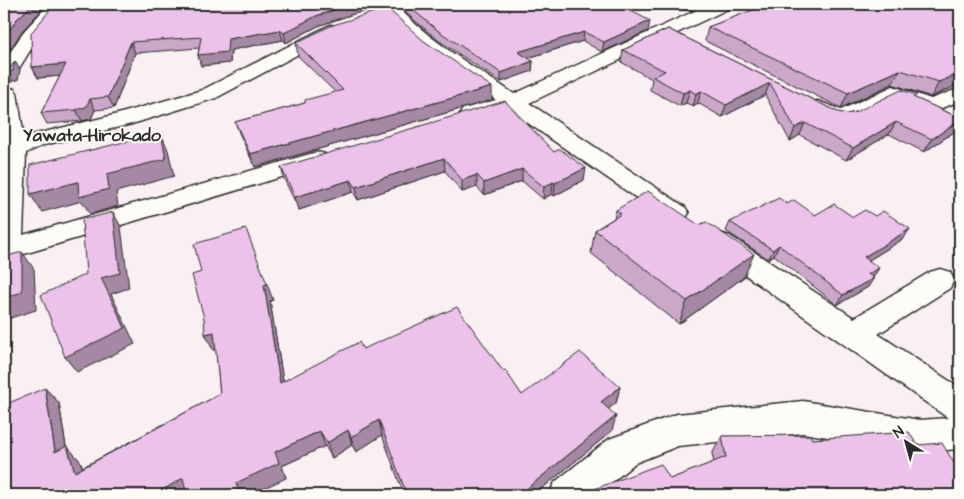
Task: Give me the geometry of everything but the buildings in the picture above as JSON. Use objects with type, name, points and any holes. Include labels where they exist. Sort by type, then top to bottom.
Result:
[{"type":"street","points":[[4,77],[21,36],[58,4]]},
{"type":"street","points":[[670,4],[721,5]]},
{"type":"street","points":[[447,121],[514,102],[721,5]]},
{"type":"street","points":[[385,11],[440,53],[960,407]]},
{"type":"street","points":[[10,151],[36,140],[124,119],[209,94],[325,32],[350,23]]},
{"type":"street","points":[[666,31],[692,44]]},
{"type":"street","points":[[4,92],[7,93],[10,151],[6,250],[333,154]]},
{"type":"street","points":[[797,96],[841,118],[893,92],[931,106],[960,94]]},
{"type":"street","points":[[853,334],[940,280]]},
{"type":"street","points":[[568,495],[622,451],[677,430],[803,417],[920,436],[960,433]]},
{"type":"district","name":"Yawata-Hirokado","points":[[92,135]]}]
